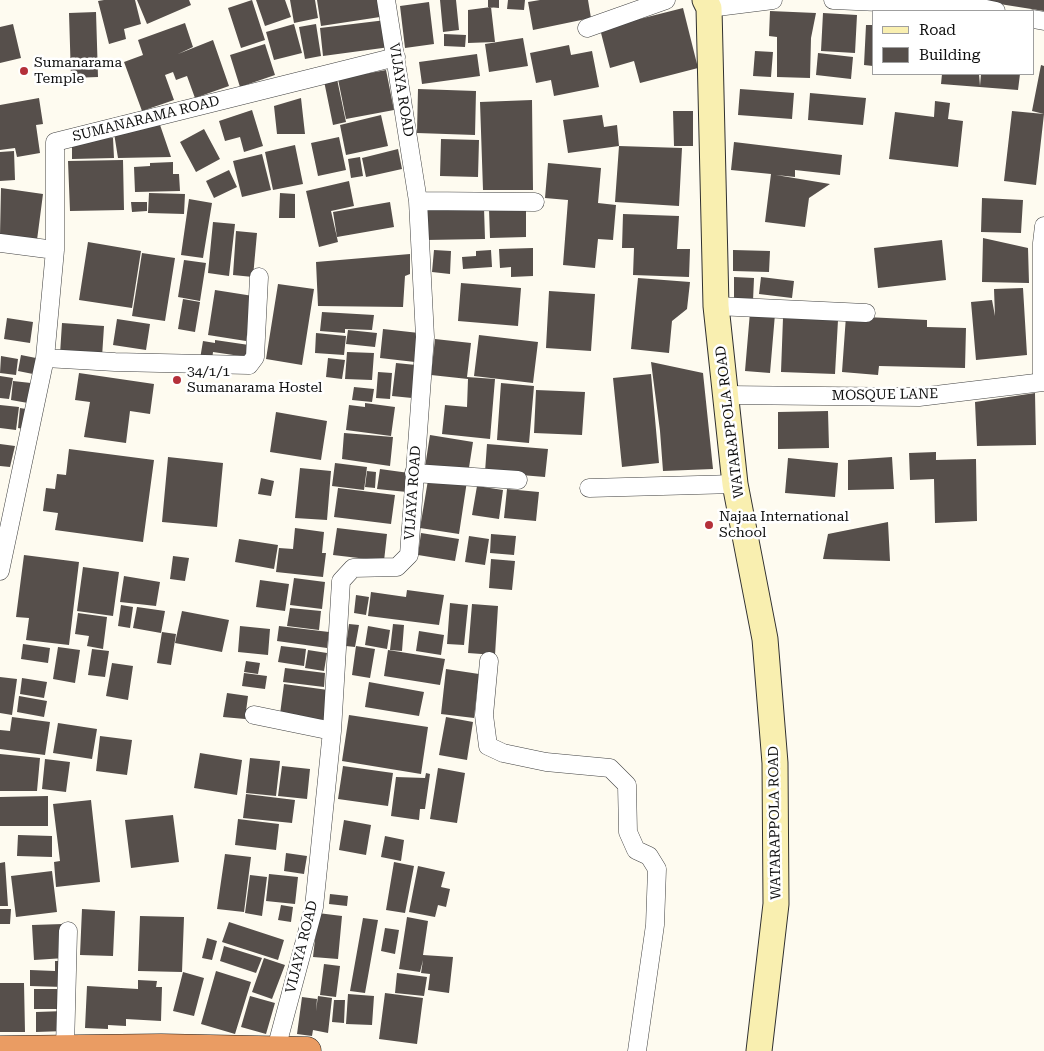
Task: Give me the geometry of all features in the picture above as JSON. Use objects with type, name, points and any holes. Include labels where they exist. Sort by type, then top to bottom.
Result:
[{"type":"highway","points":[[0,1050],[66,1048],[276,1049],[307,1051]]},
{"type":"street","name":"VIJAYA ROAD","points":[[276,1049],[314,907],[332,731],[341,581],[352,568],[397,568],[409,555],[425,337],[418,201],[386,0]]},
{"type":"street","points":[[587,28],[666,0]]},
{"type":"street","points":[[707,4],[773,0]]},
{"type":"street","points":[[834,0],[972,3],[993,10]]},
{"type":"street","name":"WATARAPPOLA ROAD","points":[[707,4],[716,306],[736,484],[766,639],[775,763],[776,904],[759,1051]]},
{"type":"street","name":"SUMANARAMA ROAD","points":[[0,571],[45,358],[55,250],[55,142],[396,57]]},
{"type":"street","points":[[418,201],[535,202]]},
{"type":"street","points":[[1043,382],[1042,243],[1044,226]]},
{"type":"street","points":[[0,244],[55,250]]},
{"type":"street","points":[[45,358],[115,362],[249,364],[254,358],[259,277]]},
{"type":"street","points":[[716,306],[866,313]]},
{"type":"street","name":"MOSQUE LANE","points":[[726,395],[918,397],[1043,382]]},
{"type":"street","points":[[414,472],[518,480]]},
{"type":"street","points":[[589,488],[736,484]]},
{"type":"street","points":[[489,661],[484,715],[488,746],[503,753],[546,762],[610,768],[627,785],[628,832],[636,850],[649,856],[657,868],[655,925],[637,1051]]},
{"type":"street","points":[[254,715],[332,731]]},
{"type":"street","points":[[66,1048],[68,931]]},
{"type":"building","points":[[135,0],[141,24],[124,29],[126,39],[109,44],[98,1]]},
{"type":"building","points":[[137,0],[189,0],[191,5],[147,24]]},
{"type":"building","points":[[252,0],[265,40],[241,48],[228,8]]},
{"type":"building","points":[[256,0],[285,0],[291,17],[265,26]]},
{"type":"building","points":[[290,0],[315,0],[318,18],[294,23]]},
{"type":"building","points":[[317,0],[378,0],[380,17],[321,26]]},
{"type":"building","points":[[440,0],[456,0],[459,30],[443,32]]},
{"type":"building","points":[[488,0],[499,0],[499,8],[488,7]]},
{"type":"building","points":[[508,0],[525,0],[524,10],[507,9]]},
{"type":"building","points":[[540,0],[588,0],[591,18],[533,30],[528,2]]},
{"type":"building","points":[[987,0],[1044,0],[1044,11],[987,2]]},
{"type":"building","points":[[429,2],[434,44],[405,48],[400,6]]},
{"type":"building","points":[[491,7],[495,42],[468,43],[468,10]]},
{"type":"building","points":[[683,8],[698,68],[640,83],[634,61],[610,68],[600,29]]},
{"type":"building","points":[[770,11],[816,13],[811,38],[810,78],[777,77],[777,37],[769,36]]},
{"type":"building","points":[[96,12],[98,77],[71,78],[69,13]]},
{"type":"building","points":[[823,13],[857,15],[855,53],[821,51]]},
{"type":"building","points":[[386,20],[390,47],[323,56],[320,28]]},
{"type":"building","points":[[185,23],[193,47],[178,54],[213,40],[229,86],[195,98],[187,76],[176,80],[173,72],[165,75],[174,100],[142,111],[124,62],[143,55],[138,40]]},
{"type":"building","points":[[13,24],[21,58],[0,63],[0,27]]},
{"type":"building","points":[[294,24],[302,53],[274,60],[266,32]]},
{"type":"building","points":[[316,24],[321,56],[305,59],[299,27]]},
{"type":"building","points":[[866,25],[872,25],[872,66],[864,65]]},
{"type":"building","points":[[444,34],[466,35],[465,47],[444,46]]},
{"type":"building","points":[[523,38],[528,66],[489,72],[485,44]]},
{"type":"building","points":[[265,44],[275,75],[240,87],[230,55]]},
{"type":"building","points":[[569,45],[571,55],[592,51],[599,87],[554,96],[551,80],[536,83],[530,53]]},
{"type":"building","points":[[755,51],[773,52],[771,77],[753,76]]},
{"type":"building","points":[[818,53],[853,57],[851,79],[816,75]]},
{"type":"building","points":[[477,54],[480,76],[422,84],[419,62]]},
{"type":"building","points":[[1041,65],[1044,66],[1044,114],[1032,111]]},
{"type":"building","points":[[386,70],[394,110],[346,119],[338,79]]},
{"type":"building","points":[[942,75],[979,75],[980,86],[981,75],[1020,75],[1018,90],[941,84]]},
{"type":"building","points":[[337,79],[346,122],[333,125],[324,81]]},
{"type":"building","points":[[418,89],[476,91],[475,135],[417,133]]},
{"type":"building","points":[[740,89],[794,93],[792,119],[738,115]]},
{"type":"building","points":[[810,93],[866,98],[863,125],[808,120]]},
{"type":"building","points":[[39,98],[43,124],[36,125],[40,153],[17,157],[15,148],[0,150],[0,105]]},
{"type":"building","points":[[301,98],[305,134],[277,134],[274,106]]},
{"type":"building","points":[[532,100],[533,190],[483,190],[480,102]]},
{"type":"building","points":[[935,101],[950,103],[948,119],[963,121],[958,167],[889,159],[895,112],[934,117]]},
{"type":"building","points":[[252,110],[263,146],[244,152],[240,137],[225,141],[219,121]]},
{"type":"building","points":[[673,111],[693,111],[693,146],[674,146]]},
{"type":"building","points":[[1012,111],[1044,114],[1036,185],[1004,181]]},
{"type":"building","points":[[381,115],[388,146],[346,155],[340,125]]},
{"type":"building","points":[[602,115],[604,127],[617,125],[619,146],[568,153],[563,120]]},
{"type":"building","points":[[159,122],[171,157],[118,158],[114,133]]},
{"type":"building","points":[[204,129],[220,159],[196,172],[180,142]]},
{"type":"building","points":[[339,137],[346,170],[318,176],[311,143]]},
{"type":"building","points":[[113,138],[114,158],[72,159],[72,139]]},
{"type":"building","points":[[441,139],[479,140],[478,177],[440,176]]},
{"type":"building","points":[[734,142],[842,155],[840,175],[795,170],[795,177],[776,175],[830,184],[809,198],[805,227],[765,222],[771,174],[731,170]]},
{"type":"building","points":[[295,145],[303,184],[273,190],[265,152]]},
{"type":"building","points":[[619,146],[682,148],[679,206],[615,202]]},
{"type":"building","points":[[398,149],[402,169],[366,177],[362,158]]},
{"type":"building","points":[[14,151],[15,180],[0,181],[0,152]]},
{"type":"building","points":[[262,154],[271,190],[242,197],[233,161]]},
{"type":"building","points":[[360,157],[363,176],[351,178],[348,159]]},
{"type":"building","points":[[123,160],[124,210],[70,211],[68,161]]},
{"type":"building","points":[[173,162],[173,174],[179,174],[180,191],[135,192],[134,167],[150,166],[150,163]]},
{"type":"building","points":[[548,163],[601,168],[598,203],[616,205],[613,240],[598,239],[595,268],[563,265],[568,200],[545,198]]},
{"type":"building","points":[[229,170],[237,187],[214,198],[206,181]]},
{"type":"building","points":[[349,181],[354,206],[331,211],[338,242],[319,247],[306,191]]},
{"type":"building","points":[[1,188],[43,194],[37,240],[0,235]]},
{"type":"building","points":[[149,193],[185,194],[184,214],[148,213]]},
{"type":"building","points":[[280,193],[295,194],[295,218],[279,218]]},
{"type":"building","points":[[982,198],[1023,200],[1021,233],[981,232]]},
{"type":"building","points":[[189,199],[212,203],[203,258],[181,255]]},
{"type":"building","points":[[131,202],[147,202],[147,211],[132,212]]},
{"type":"building","points":[[390,202],[394,227],[337,237],[333,212]]},
{"type":"building","points":[[484,208],[485,239],[425,240],[424,210]]},
{"type":"building","points":[[526,208],[526,237],[490,238],[489,209]]},
{"type":"building","points":[[623,214],[679,216],[677,249],[690,249],[689,277],[633,275],[634,248],[622,248]]},
{"type":"building","points":[[213,222],[235,224],[229,276],[208,273]]},
{"type":"building","points":[[236,231],[257,233],[253,277],[233,275]]},
{"type":"building","points":[[983,238],[1028,248],[1029,283],[982,282]]},
{"type":"building","points":[[942,240],[946,280],[878,288],[874,248]]},
{"type":"building","points":[[88,242],[141,251],[132,308],[79,300]]},
{"type":"building","points":[[533,248],[533,276],[511,277],[511,267],[500,268],[499,249]]},
{"type":"building","points":[[434,250],[451,251],[450,274],[432,272]]},
{"type":"building","points":[[491,250],[492,267],[463,269],[462,257],[476,256],[476,251]]},
{"type":"building","points":[[733,250],[770,251],[769,272],[733,271]]},
{"type":"building","points":[[142,253],[175,258],[165,321],[132,316]]},
{"type":"building","points":[[410,254],[410,274],[405,276],[403,307],[318,306],[316,262]]},
{"type":"building","points":[[184,260],[206,263],[200,301],[178,297]]},
{"type":"building","points":[[734,277],[754,278],[753,301],[734,301]]},
{"type":"building","points":[[761,277],[794,281],[792,298],[759,294]]},
{"type":"building","points":[[638,278],[690,282],[687,309],[672,321],[669,353],[631,349]]},
{"type":"building","points":[[461,283],[521,288],[518,326],[458,321]]},
{"type":"building","points":[[278,284],[314,289],[302,365],[266,359]]},
{"type":"building","points":[[1023,288],[1027,355],[976,360],[971,302],[992,300],[995,316],[994,289]]},
{"type":"building","points":[[215,290],[253,296],[246,341],[208,335]]},
{"type":"building","points":[[549,291],[595,294],[591,351],[546,348]]},
{"type":"building","points":[[183,299],[200,302],[195,332],[178,329]]},
{"type":"building","points":[[322,312],[374,315],[372,330],[345,329],[345,333],[320,331]]},
{"type":"building","points":[[750,312],[775,314],[770,373],[745,371]]},
{"type":"building","points":[[846,316],[927,320],[927,327],[966,328],[965,368],[879,366],[878,375],[842,372]]},
{"type":"building","points":[[7,318],[33,322],[30,343],[4,339]]},
{"type":"building","points":[[783,318],[838,320],[835,374],[781,372]]},
{"type":"building","points":[[117,319],[150,324],[146,350],[113,345]]},
{"type":"building","points":[[62,323],[104,326],[102,357],[60,354]]},
{"type":"building","points":[[383,329],[419,333],[415,362],[380,358]]},
{"type":"building","points":[[348,330],[377,333],[375,347],[346,344]]},
{"type":"building","points":[[316,333],[346,336],[344,355],[315,353]]},
{"type":"building","points":[[479,335],[538,342],[533,383],[474,376]]},
{"type":"building","points":[[435,339],[471,343],[467,377],[495,379],[490,439],[442,434],[445,405],[467,407],[468,379],[431,375]]},
{"type":"building","points":[[215,340],[249,345],[247,357],[213,352],[212,360],[200,359],[203,341],[215,343]]},
{"type":"building","points":[[347,352],[374,353],[372,380],[345,379]]},
{"type":"building","points":[[21,355],[36,358],[33,374],[18,371]]},
{"type":"building","points":[[1,356],[18,359],[16,375],[0,373]]},
{"type":"building","points":[[328,358],[345,360],[342,379],[326,377]]},
{"type":"building","points":[[651,362],[703,373],[713,469],[663,471]]},
{"type":"building","points":[[396,363],[416,365],[412,398],[392,396]]},
{"type":"building","points":[[378,372],[392,373],[390,399],[376,398]]},
{"type":"building","points":[[79,373],[154,384],[150,414],[130,411],[126,443],[84,437],[90,402],[75,400]]},
{"type":"building","points":[[651,374],[659,463],[622,467],[613,378]]},
{"type":"building","points":[[0,376],[13,378],[9,399],[0,398]]},
{"type":"building","points":[[13,381],[31,383],[28,403],[11,400]]},
{"type":"building","points":[[501,383],[534,386],[529,443],[497,440]]},
{"type":"building","points":[[354,387],[374,389],[372,402],[352,400]]},
{"type":"building","points":[[536,390],[585,392],[582,435],[534,433]]},
{"type":"building","points":[[1035,393],[1036,445],[977,446],[975,402]]},
{"type":"building","points":[[365,403],[395,407],[391,436],[346,430],[349,405],[365,407]]},
{"type":"building","points":[[0,405],[19,407],[16,430],[0,428]]},
{"type":"building","points":[[20,408],[32,410],[29,430],[18,428]]},
{"type":"building","points":[[828,411],[829,448],[778,449],[778,412]]},
{"type":"building","points":[[276,412],[327,421],[321,460],[270,452]]},
{"type":"building","points":[[344,433],[393,437],[390,466],[342,459]]},
{"type":"building","points":[[430,435],[473,442],[468,474],[425,467]]},
{"type":"building","points":[[0,444],[15,446],[10,467],[0,466]]},
{"type":"building","points":[[487,444],[548,449],[545,477],[485,472]]},
{"type":"building","points":[[69,449],[154,460],[143,542],[55,530],[58,513],[43,511],[46,488],[55,489],[57,474],[66,475]]},
{"type":"building","points":[[936,452],[936,460],[976,459],[977,521],[935,523],[934,479],[910,480],[909,453]]},
{"type":"building","points":[[168,457],[223,463],[217,527],[162,522]]},
{"type":"building","points":[[892,457],[894,489],[848,490],[848,460]]},
{"type":"building","points":[[788,458],[838,463],[835,497],[785,493]]},
{"type":"building","points":[[335,463],[367,467],[364,490],[332,486]]},
{"type":"building","points":[[300,468],[331,471],[327,520],[295,518]]},
{"type":"building","points":[[380,469],[409,473],[407,492],[377,489]]},
{"type":"building","points":[[367,471],[376,472],[375,488],[365,487]]},
{"type":"building","points":[[429,474],[467,481],[459,534],[420,528]]},
{"type":"building","points":[[261,478],[274,481],[271,496],[258,494]]},
{"type":"building","points":[[477,486],[503,490],[499,519],[472,515]]},
{"type":"building","points":[[338,488],[395,495],[391,524],[334,517]]},
{"type":"building","points":[[507,489],[539,492],[536,521],[504,518]]},
{"type":"building","points":[[888,522],[890,561],[823,559],[828,534]]},
{"type":"building","points":[[295,528],[324,532],[322,553],[326,553],[323,577],[276,572],[279,548],[293,549]]},
{"type":"building","points":[[337,528],[387,534],[384,561],[333,555]]},
{"type":"building","points":[[421,533],[459,539],[455,561],[418,555]]},
{"type":"building","points":[[491,534],[516,536],[514,555],[490,553]]},
{"type":"building","points":[[469,536],[489,539],[485,565],[465,562]]},
{"type":"building","points":[[239,539],[278,545],[274,569],[235,562]]},
{"type":"building","points":[[24,555],[79,562],[69,645],[26,640],[29,618],[16,617]]},
{"type":"building","points":[[173,556],[189,558],[185,581],[170,579]]},
{"type":"building","points":[[491,559],[515,561],[512,590],[489,588]]},
{"type":"building","points":[[83,567],[119,572],[113,616],[77,611]]},
{"type":"building","points":[[124,576],[160,582],[156,606],[120,602]]},
{"type":"building","points":[[294,578],[325,582],[322,609],[290,605]]},
{"type":"building","points":[[260,580],[289,584],[285,611],[256,607]]},
{"type":"building","points":[[407,590],[444,595],[439,625],[368,616],[371,592],[406,597]]},
{"type":"building","points":[[356,595],[369,597],[366,615],[354,613]]},
{"type":"building","points":[[450,603],[468,605],[464,645],[447,644]]},
{"type":"building","points":[[472,604],[498,606],[495,655],[468,653]]},
{"type":"building","points":[[121,605],[133,607],[130,628],[118,626]]},
{"type":"building","points":[[137,607],[165,611],[161,633],[133,628]]},
{"type":"building","points":[[290,608],[321,611],[319,630],[287,626]]},
{"type":"building","points":[[182,611],[229,620],[222,652],[175,643]]},
{"type":"building","points":[[78,613],[107,617],[103,649],[87,646],[89,636],[75,634]]},
{"type":"building","points":[[349,624],[359,625],[355,647],[346,646]]},
{"type":"building","points":[[393,624],[404,625],[402,651],[390,650]]},
{"type":"building","points":[[240,626],[270,629],[268,655],[238,652]]},
{"type":"building","points":[[279,626],[329,632],[327,648],[277,641]]},
{"type":"building","points":[[368,626],[390,630],[387,649],[365,645]]},
{"type":"building","points":[[419,631],[444,635],[441,655],[416,651]]},
{"type":"building","points":[[162,632],[176,634],[171,665],[157,663]]},
{"type":"building","points":[[23,644],[50,648],[48,663],[21,659]]},
{"type":"building","points":[[281,646],[306,649],[304,666],[278,662]]},
{"type":"building","points":[[356,646],[375,649],[370,678],[352,675]]},
{"type":"building","points":[[58,647],[80,650],[75,683],[53,679]]},
{"type":"building","points":[[92,649],[109,651],[105,677],[88,675]]},
{"type":"building","points":[[308,650],[327,653],[324,671],[305,668]]},
{"type":"building","points":[[388,650],[445,659],[440,685],[384,676]]},
{"type":"building","points":[[246,661],[260,663],[258,674],[244,672]]},
{"type":"building","points":[[112,663],[133,666],[128,700],[106,696]]},
{"type":"building","points":[[285,668],[325,673],[324,687],[283,682]]},
{"type":"building","points":[[446,669],[479,674],[474,718],[441,714]]},
{"type":"building","points":[[244,673],[267,676],[265,689],[242,686]]},
{"type":"building","points":[[0,677],[17,679],[12,715],[0,713]]},
{"type":"building","points":[[22,678],[47,682],[44,698],[20,694]]},
{"type":"building","points":[[369,682],[424,692],[419,716],[365,707]]},
{"type":"building","points":[[284,684],[328,690],[324,720],[280,714]]},
{"type":"building","points":[[227,693],[248,696],[245,719],[223,717]]},
{"type":"building","points":[[19,696],[47,701],[44,717],[17,712]]},
{"type":"building","points":[[349,715],[428,727],[421,774],[342,761]]},
{"type":"building","points":[[12,717],[50,722],[45,755],[0,749],[0,730],[10,731]]},
{"type":"building","points":[[446,717],[473,722],[467,760],[439,755]]},
{"type":"building","points":[[58,723],[97,729],[92,759],[53,753]]},
{"type":"building","points":[[100,736],[132,740],[127,775],[96,771]]},
{"type":"building","points":[[200,753],[242,760],[237,795],[194,788]]},
{"type":"building","points":[[0,754],[40,758],[37,791],[0,791]]},
{"type":"building","points":[[250,758],[280,761],[276,796],[246,793]]},
{"type":"building","points":[[45,759],[70,762],[66,792],[42,789]]},
{"type":"building","points":[[282,766],[310,769],[307,799],[278,796]]},
{"type":"building","points":[[343,766],[393,773],[388,806],[338,799]]},
{"type":"building","points":[[438,768],[465,773],[457,823],[430,819]]},
{"type":"building","points":[[426,773],[430,774],[425,809],[420,809],[419,820],[391,816],[396,777],[425,778]]},
{"type":"building","points":[[246,794],[295,800],[292,823],[243,818]]},
{"type":"building","points":[[48,796],[48,826],[0,826],[0,797]]},
{"type":"building","points":[[91,800],[100,882],[56,887],[54,862],[60,861],[53,804]]},
{"type":"building","points":[[173,815],[179,862],[131,868],[125,820]]},
{"type":"building","points":[[238,819],[279,824],[276,850],[235,845]]},
{"type":"building","points":[[344,820],[371,825],[366,855],[339,850]]},
{"type":"building","points":[[18,835],[52,836],[52,857],[17,856]]},
{"type":"building","points":[[385,836],[404,840],[401,861],[381,857]]},
{"type":"building","points":[[286,853],[307,856],[304,874],[284,871]]},
{"type":"building","points":[[225,854],[251,857],[244,912],[217,909]]},
{"type":"building","points":[[5,862],[8,906],[0,906],[0,863]]},
{"type":"building","points":[[394,862],[414,866],[405,913],[386,910]]},
{"type":"building","points":[[418,866],[445,872],[441,887],[450,889],[446,907],[438,905],[435,917],[409,912]]},
{"type":"building","points":[[52,871],[57,912],[16,917],[11,876]]},
{"type":"building","points":[[269,874],[298,877],[295,904],[266,901]]},
{"type":"building","points":[[250,875],[267,877],[262,916],[245,913]]},
{"type":"building","points":[[330,894],[348,896],[347,906],[329,904]]},
{"type":"building","points":[[281,905],[293,907],[291,922],[278,920]]},
{"type":"building","points":[[0,909],[11,909],[10,924],[0,924]]},
{"type":"building","points":[[82,909],[115,911],[113,956],[80,955]]},
{"type":"building","points":[[318,913],[342,916],[338,959],[313,957]]},
{"type":"building","points":[[140,916],[184,917],[182,972],[138,971]]},
{"type":"building","points":[[407,917],[428,921],[423,955],[453,957],[449,993],[428,990],[430,974],[421,973],[423,960],[420,972],[399,969]]},
{"type":"building","points":[[363,918],[378,920],[365,993],[350,991]]},
{"type":"building","points":[[229,922],[284,940],[278,960],[222,942]]},
{"type":"building","points":[[63,924],[65,958],[34,960],[32,925]]},
{"type":"building","points":[[385,928],[399,930],[395,954],[381,951]]},
{"type":"building","points":[[207,938],[217,941],[212,960],[202,958]]},
{"type":"building","points":[[224,946],[262,958],[256,973],[220,961]]},
{"type":"building","points":[[264,958],[285,965],[272,999],[252,992]]},
{"type":"building","points":[[55,961],[64,961],[63,987],[30,986],[30,970],[55,971]]},
{"type":"building","points":[[324,964],[340,966],[336,997],[320,995]]},
{"type":"building","points":[[216,971],[251,982],[235,1034],[201,1024]]},
{"type":"building","points":[[183,972],[204,978],[194,1016],[173,1011]]},
{"type":"building","points":[[397,973],[427,977],[424,996],[395,993]]},
{"type":"building","points":[[138,980],[157,981],[156,987],[162,987],[161,1021],[126,1019],[126,1026],[108,1025],[108,1029],[85,1028],[87,986],[138,989]]},
{"type":"building","points":[[0,983],[24,983],[25,1032],[0,1032]]},
{"type":"building","points":[[34,989],[66,989],[66,1009],[34,1009]]},
{"type":"building","points":[[385,993],[423,998],[417,1044],[379,1039]]},
{"type":"building","points":[[348,994],[374,996],[372,1025],[346,1024]]},
{"type":"building","points":[[250,996],[275,1003],[266,1034],[241,1027]]},
{"type":"building","points":[[318,996],[332,998],[328,1033],[313,1030],[312,1036],[297,1034],[302,997],[317,999],[316,1011]]},
{"type":"building","points":[[334,1000],[345,1000],[344,1023],[332,1022]]},
{"type":"building","points":[[65,1011],[65,1031],[36,1032],[36,1012]]},
{"type":"place","name":"Sumanarama Temple","points":[[24,71]]},
{"type":"place","name":"34/1/1 Sumanarama Hostel","points":[[177,380]]},
{"type":"place","name":"Najaa International School","points":[[709,525]]}]
